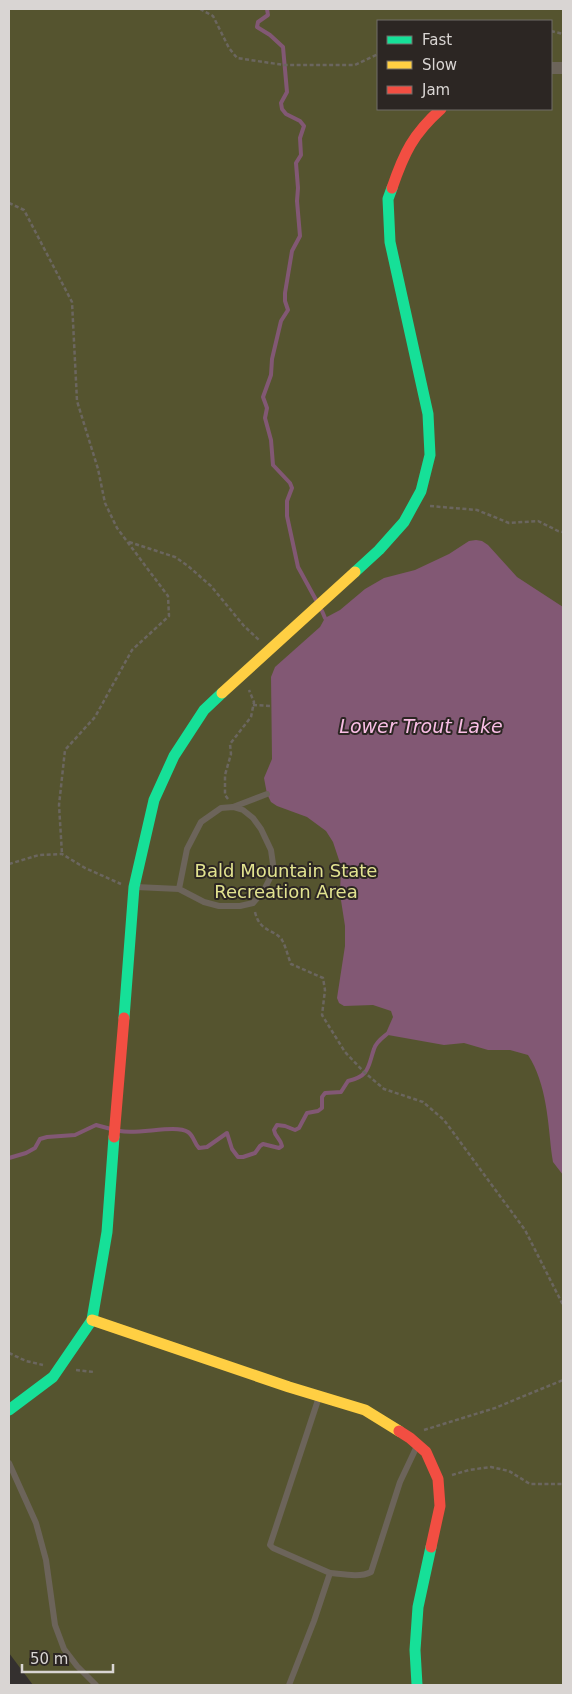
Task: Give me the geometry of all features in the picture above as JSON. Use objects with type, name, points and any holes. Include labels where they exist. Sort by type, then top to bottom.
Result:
[{"type":"street","points":[[9,1410],[53,1377],[92,1320],[107,1232],[134,887],[154,800],[174,756],[204,710],[379,550],[404,522],[421,491],[430,455],[428,414],[390,242],[388,199],[403,156],[424,124],[440,110]]},
{"type":"street","points":[[92,1320],[365,1410],[406,1436],[426,1452],[438,1479],[440,1506],[418,1607],[415,1650],[417,1685]]},
{"type":"lane","points":[[179,889],[187,849],[201,822],[221,808],[233,806],[267,794]]},
{"type":"lane","points":[[134,887],[179,889],[204,902],[219,906],[240,906],[253,903],[264,890],[271,876],[273,864],[271,850],[261,829],[253,818],[244,810],[233,806]]},
{"type":"lane","points":[[320,1396],[270,1545],[273,1548],[330,1572],[344,1575],[368,1574],[371,1572],[400,1482],[418,1445]]},
{"type":"lane","points":[[9,1463],[36,1523],[46,1560],[55,1625],[64,1649],[77,1666],[96,1685]]},
{"type":"lane","points":[[289,1685],[330,1572]]},
{"type":"path","points":[[200,9],[213,16],[229,48],[237,58],[284,65],[355,65],[377,54]]},
{"type":"path","points":[[9,203],[24,210],[72,302],[77,400],[98,469],[106,503],[117,528],[168,596],[169,616],[132,650],[95,717],[65,750],[60,805],[62,854]]},
{"type":"path","points":[[413,505],[477,510],[508,523],[538,521],[563,532]]},
{"type":"path","points":[[128,542],[175,557],[188,566],[212,586],[244,626],[269,650]]},
{"type":"path","points":[[233,806],[226,795],[225,775],[231,754],[230,744],[251,718],[253,705],[251,693],[241,676]]},
{"type":"path","points":[[253,705],[272,706]]},
{"type":"path","points":[[9,864],[39,855],[62,854],[118,884],[134,887]]},
{"type":"path","points":[[253,903],[257,920],[268,931],[282,939],[291,964],[323,978],[325,990],[322,1016],[345,1052],[384,1089],[423,1102],[444,1120],[524,1230],[563,1305]]},
{"type":"path","points":[[406,1436],[495,1408],[563,1380]]},
{"type":"path","points":[[438,1479],[469,1470],[491,1467],[509,1471],[530,1484],[563,1484]]},
{"type":"green space","name":"Bald Mountain State Recreation Area","points":[[9,9],[563,9],[563,1685],[33,1685],[9,1653]]},
{"type":"water","name":"Lower Trout Lake","points":[[476,540],[488,545],[517,577],[563,607],[563,1175],[553,1162],[543,1091],[528,1055],[510,1050],[488,1050],[464,1043],[444,1045],[388,1035],[386,1033],[393,1017],[391,1011],[373,1005],[344,1006],[339,1003],[337,998],[345,946],[345,926],[340,894],[341,866],[333,842],[326,831],[307,817],[271,802],[267,794],[264,778],[272,759],[271,677],[275,667],[320,627],[325,618],[340,610],[365,589],[384,578],[415,570],[449,554],[469,541]]},
{"type":"waterway","points":[[267,9],[268,15],[258,22],[257,27],[270,35],[283,47],[287,92],[281,103],[282,109],[286,114],[300,121],[304,126],[300,138],[301,155],[296,163],[300,236],[292,251],[285,293],[288,310],[281,321],[272,359],[271,375],[263,397],[267,408],[265,418],[271,440],[273,465],[290,483],[292,488],[287,501],[287,516],[298,567],[316,600]]},
{"type":"waterway","points":[[322,611],[325,618]]},
{"type":"waterway","points":[[120,1131],[182,1130],[190,1134],[199,1148],[207,1147],[227,1133],[232,1149],[238,1157],[255,1153],[263,1144],[279,1148],[282,1146],[274,1130],[277,1125],[295,1130],[299,1128],[307,1113],[318,1111],[322,1108],[322,1097],[325,1093],[341,1092],[348,1081],[355,1079],[367,1070],[376,1044],[387,1034]]},
{"type":"waterway","points":[[9,1158],[26,1153],[35,1148],[40,1139],[47,1137],[75,1135],[96,1125],[111,1129]]},
{"type":"traffic: fast","points":[[355,572],[379,550],[404,522],[421,491],[430,455],[428,414],[390,242],[388,199],[392,188]]},
{"type":"traffic: fast","points":[[124,1018],[134,887],[154,800],[174,756],[204,710],[222,693]]},
{"type":"traffic: fast","points":[[9,1410],[53,1377],[92,1320],[107,1232],[114,1137]]},
{"type":"traffic: fast","points":[[417,1685],[415,1650],[418,1607],[431,1547]]},
{"type":"traffic: slow","points":[[222,693],[355,572]]},
{"type":"traffic: slow","points":[[92,1320],[289,1387],[365,1410],[399,1431]]},
{"type":"traffic: jam","points":[[392,188],[410,145],[423,127],[440,110]]},
{"type":"traffic: jam","points":[[114,1137],[124,1018]]},
{"type":"traffic: jam","points":[[399,1431],[426,1452],[438,1479],[440,1506],[431,1547]]}]
